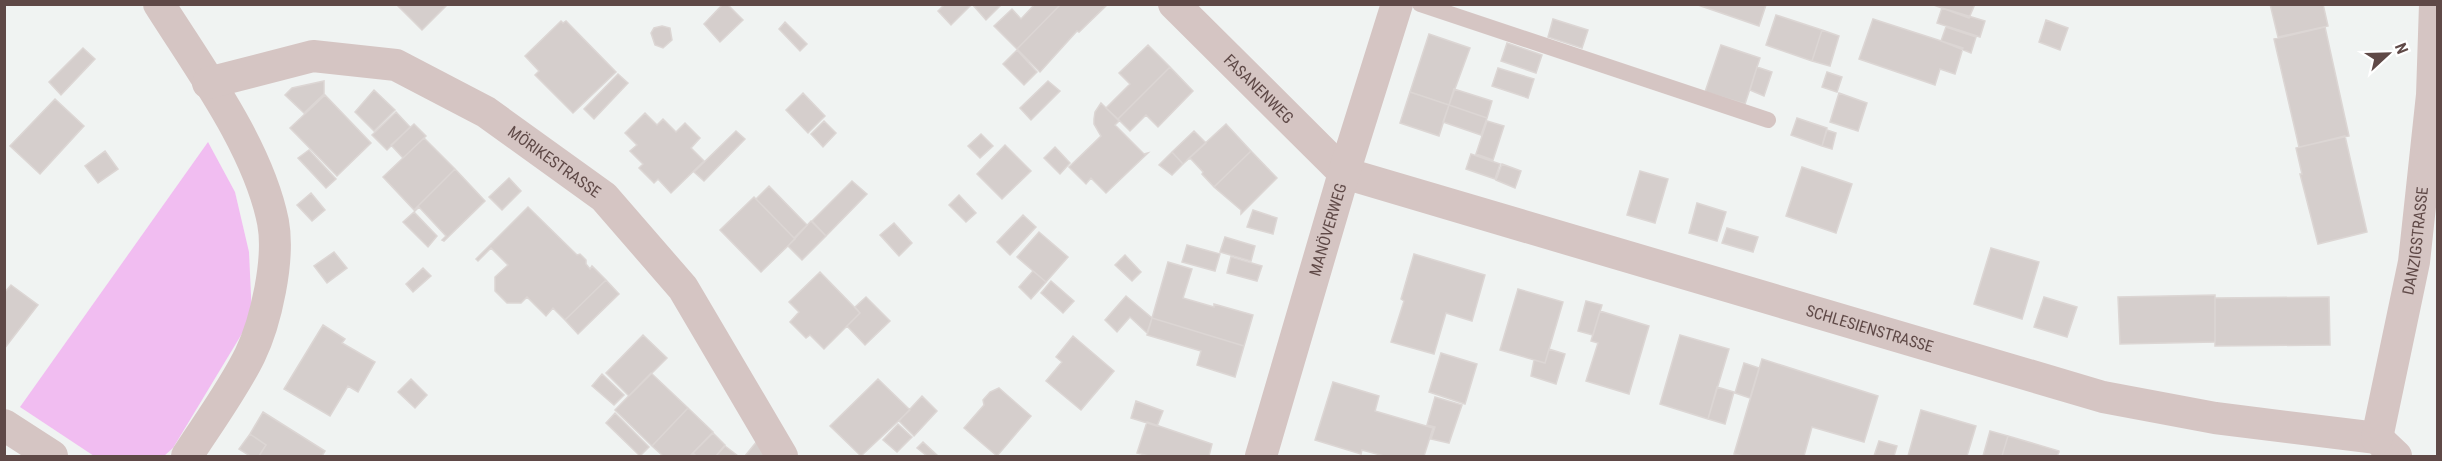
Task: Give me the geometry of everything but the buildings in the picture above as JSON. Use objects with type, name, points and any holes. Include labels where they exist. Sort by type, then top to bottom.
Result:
[{"type":"street","points":[[159,4],[238,134],[260,179],[273,224],[273,269],[266,313],[249,356],[188,456]]},
{"type":"street","name":"FASANENWEG","points":[[1174,4],[1344,172]]},
{"type":"street","name":"MANÖVERWEG","points":[[1261,456],[1344,172],[1397,4]]},
{"type":"street","name":"DANZIGSTRASSE","points":[[2386,447],[2414,262],[2432,95],[2435,4]]},
{"type":"street","name":"MÖRIKESTRASSE","points":[[208,82],[313,56],[325,57],[396,65],[486,112],[604,197],[683,288],[782,456]]},
{"type":"street","name":"SCHLESIENSTRASSE","points":[[1344,172],[2103,397],[2386,447]]},
{"type":"street","points":[[4,425],[52,456]]},
{"type":"lane","points":[[1420,4],[1768,120]]},
{"type":"shaded area","points":[[208,142],[235,192],[249,252],[252,317],[173,448],[164,456],[94,456],[20,407]]}]
